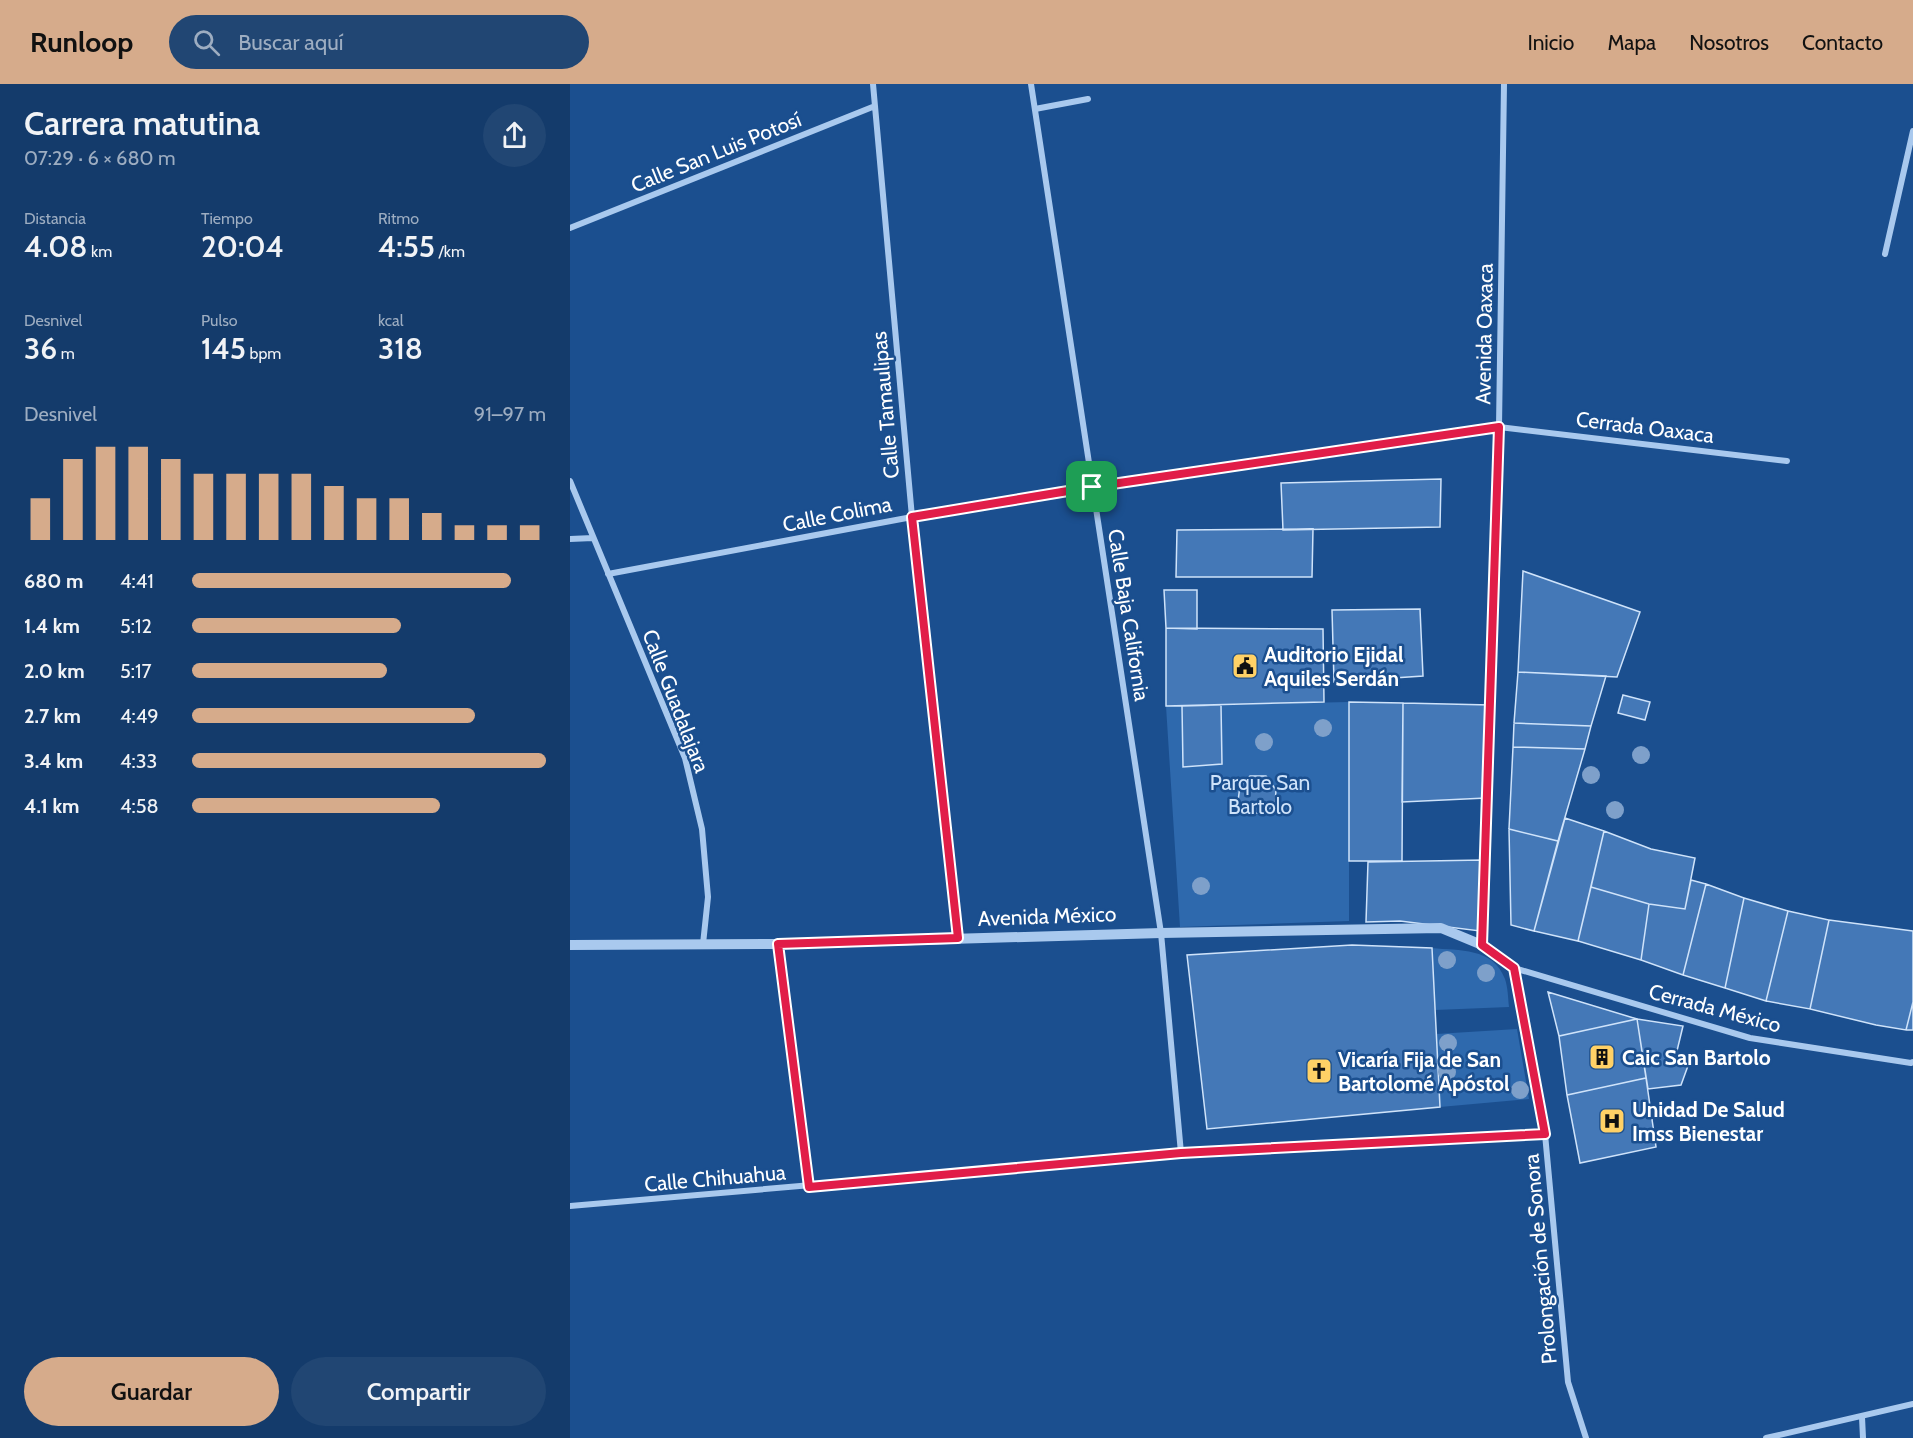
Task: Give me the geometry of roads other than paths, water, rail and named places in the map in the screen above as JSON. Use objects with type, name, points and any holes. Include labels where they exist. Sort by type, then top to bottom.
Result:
[{"type":"street","name":"Calle Tamaulipas","points":[[873,84],[912,517],[958,938]]},
{"type":"street","name":"Calle Baja California","points":[[1031,84],[1161,933],[1181,1153]]},
{"type":"street","name":"Avenida Oaxaca","points":[[1482,945],[1499,427],[1504,84]]},
{"type":"street","points":[[1035,109],[1088,99]]},
{"type":"street","name":"Calle San Luis Potosí","points":[[570,228],[875,106]]},
{"type":"street","points":[[1885,254],[1913,130]]},
{"type":"street","name":"Cerrada Oaxaca","points":[[1499,427],[1787,461]]},
{"type":"street","name":"Calle Colima","points":[[608,574],[912,517],[1092,487],[1499,427]]},
{"type":"street","name":"Calle Guadalajara","points":[[570,481],[685,758],[702,829],[708,897],[703,944]]},
{"type":"street","points":[[570,539],[593,538]]},
{"type":"street","name":"Avenida México","points":[[570,945],[778,944],[1441,928],[1482,945],[1514,968]]},
{"type":"street","points":[[778,944],[809,1187]]},
{"type":"street","name":"Cerrada México","points":[[1514,968],[1750,1038],[1912,1062]]},
{"type":"street","name":"Prolongación de Sonora","points":[[1514,968],[1545,1134],[1568,1382],[1586,1438]]},
{"type":"street","name":"Calle Chihuahua","points":[[570,1206],[1181,1153],[1545,1134]]},
{"type":"street","points":[[1766,1438],[1913,1404]]},
{"type":"street","points":[[1862,1417],[1863,1438]]},
{"type":"place","name":"Auditorio Ejidal Aquiles Serdán","points":[[1245,666]]},
{"type":"place","name":"Caic San Bartolo","points":[[1602,1057]]},
{"type":"place","name":"Vicaría Fija de San Bartolomé Apóstol","points":[[1319,1071]]},
{"type":"place","name":"Unidad De Salud Imss Bienestar","points":[[1612,1121]]},
{"type":"park label","name":"Parque San Bartolo","points":[[1260,794]]}]
